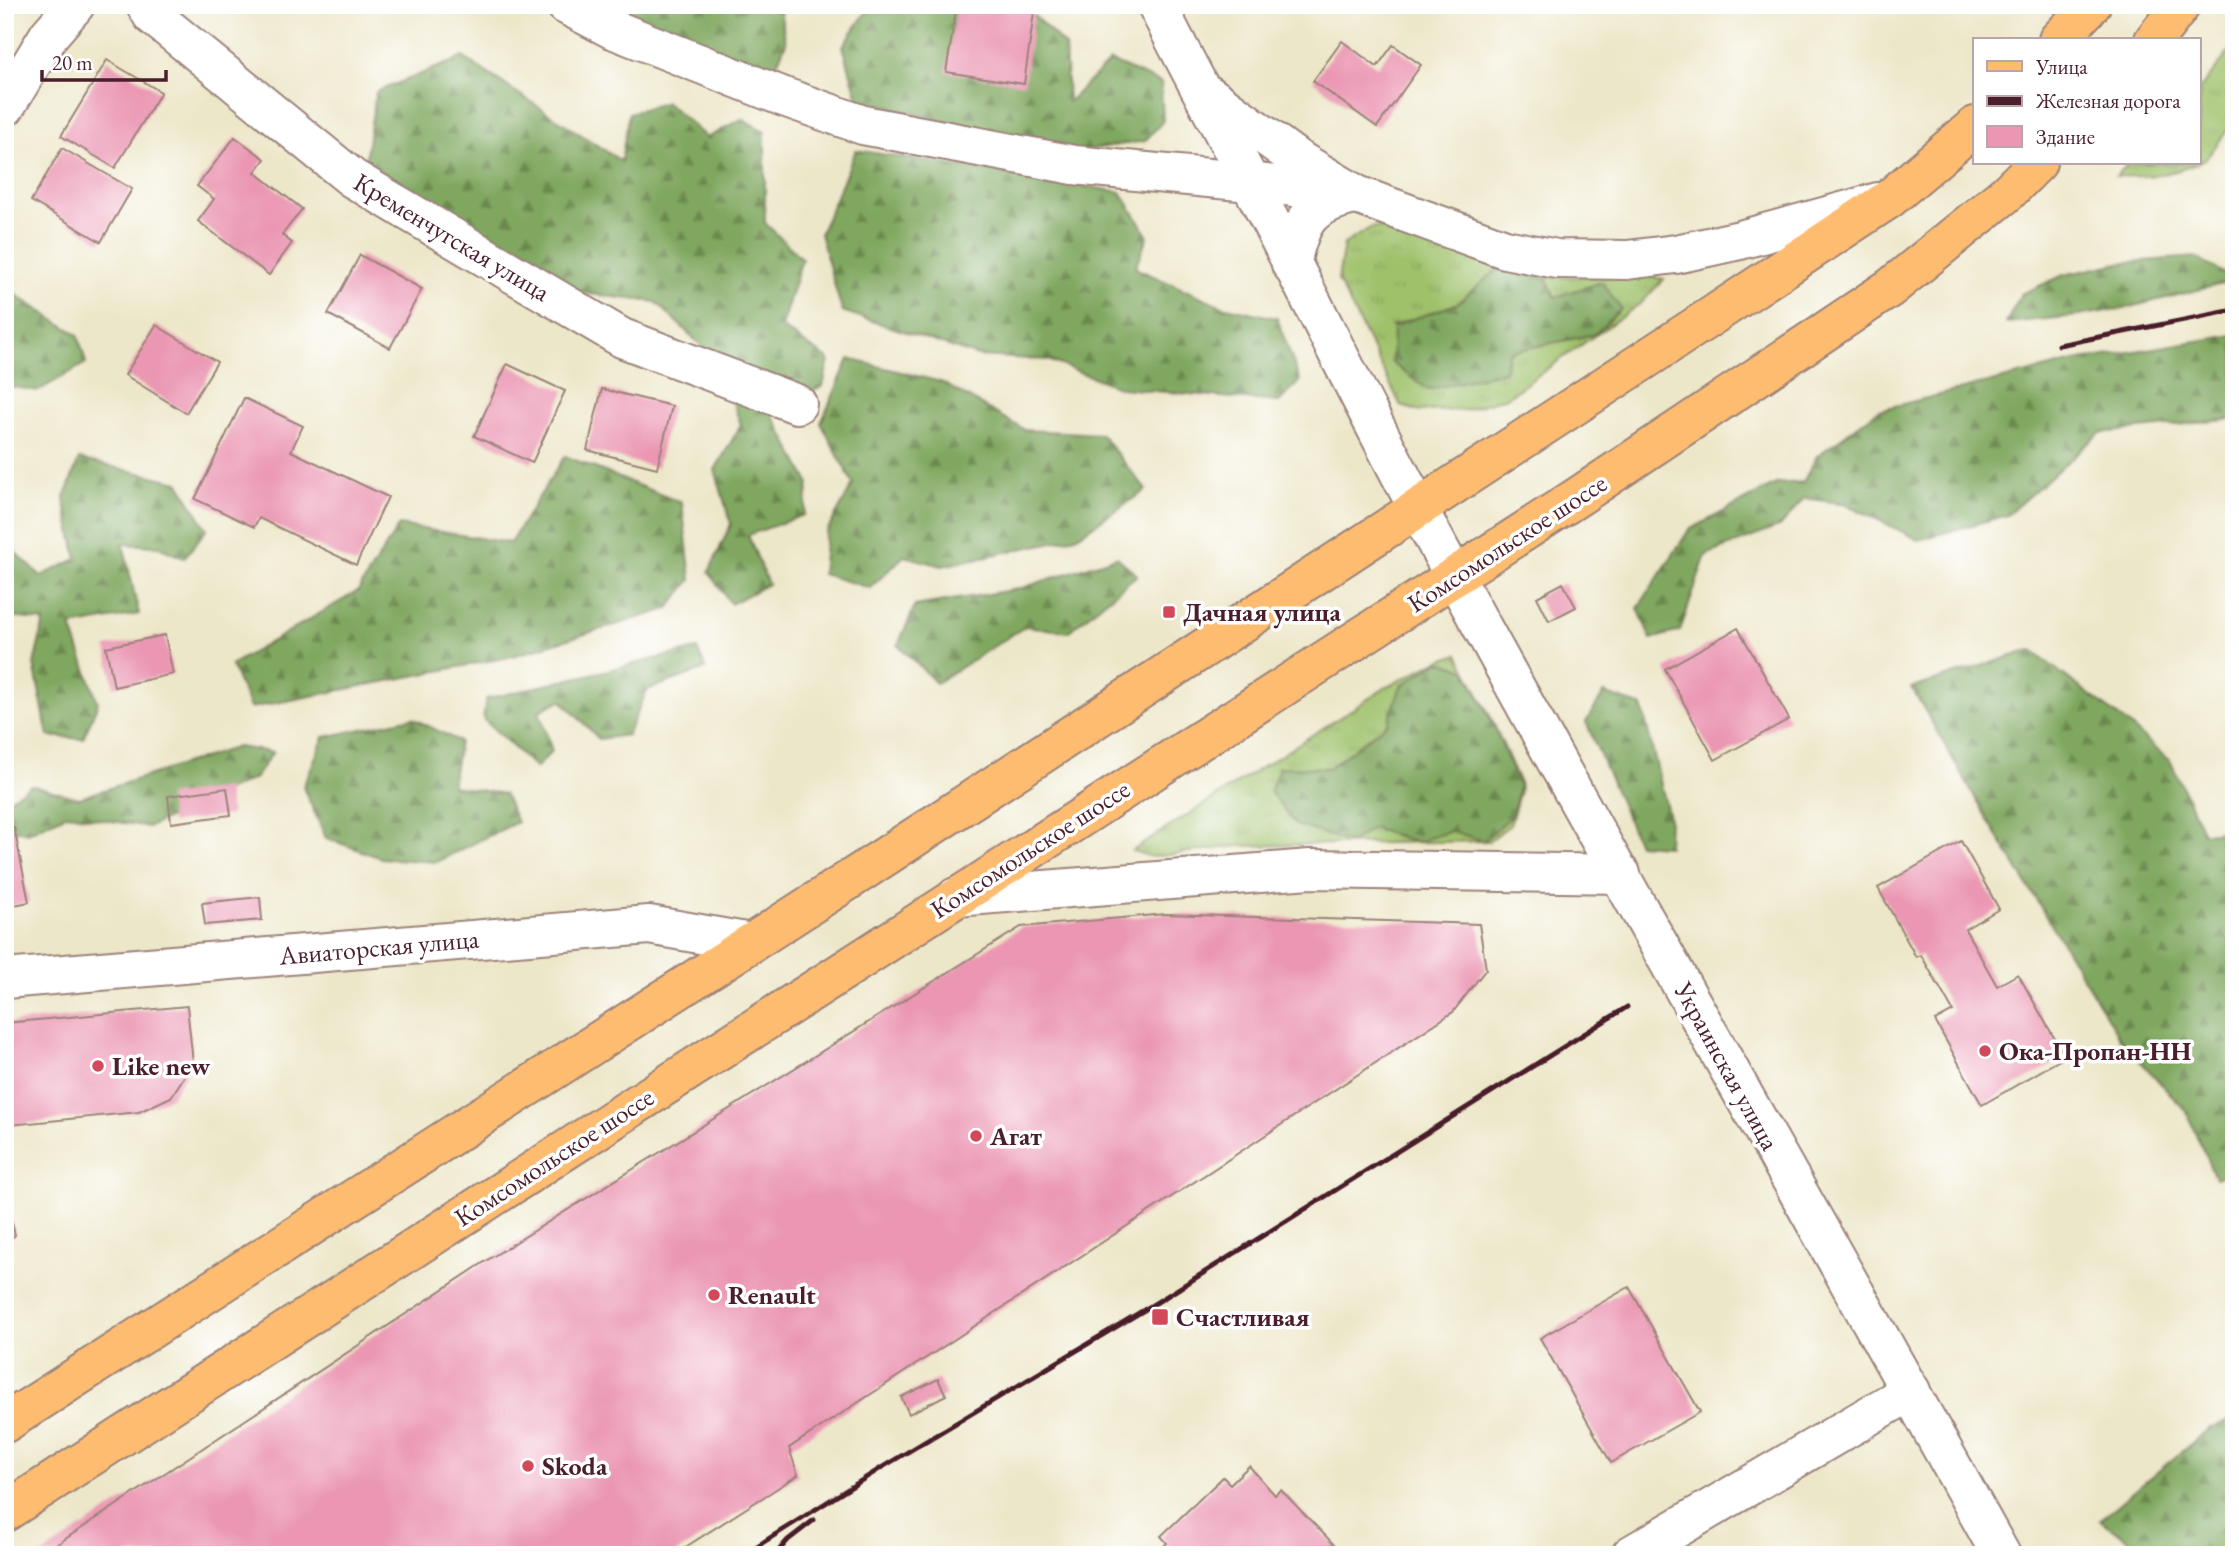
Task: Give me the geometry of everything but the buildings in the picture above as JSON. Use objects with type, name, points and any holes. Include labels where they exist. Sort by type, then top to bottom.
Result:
[{"type":"main road","points":[[2061,38],[2091,5]]},
{"type":"main road","points":[[2156,38],[2181,5]]},
{"type":"main road","points":[[5,1423],[751,943],[1889,199],[1973,128]]},
{"type":"main road","name":"Комсомольское шоссе","points":[[5,1512],[1454,577],[1890,288],[2007,193],[2036,164]]},
{"type":"street","points":[[5,107],[49,35],[75,5]]},
{"type":"street","name":"Кременчугская улица","points":[[146,5],[152,15],[352,178],[622,338],[797,404]]},
{"type":"street","points":[[566,5],[610,28],[784,97],[863,125],[1074,165],[1357,195]]},
{"type":"street","name":"Украинская улица","points":[[1157,5],[1196,85],[1250,182],[1454,577],[2001,1555]]},
{"type":"street","points":[[1196,85],[1253,129],[1357,195],[1505,249],[1557,259],[1627,260],[1676,254],[1741,240],[1889,199]]},
{"type":"street","points":[[1292,264],[1298,234],[1311,214],[1329,201],[1357,195]]},
{"type":"street","points":[[956,897],[1310,869],[1620,874]]},
{"type":"street","name":"Авиаторская улица","points":[[5,979],[649,925],[751,943]]},
{"type":"street","points":[[1631,1555],[1910,1391]]},
{"type":"green space","points":[[619,5],[779,5],[786,43],[775,68],[656,30]]},
{"type":"green space","points":[[871,5],[982,5],[1026,8],[1065,46],[1068,102],[1110,61],[1161,83],[1163,121],[1145,141],[1067,153],[858,99],[843,46]]},
{"type":"green space","points":[[2234,46],[2234,121],[2207,158],[2200,162],[2200,89]]},
{"type":"green space","points":[[463,57],[621,161],[629,113],[666,102],[707,138],[742,119],[765,131],[765,223],[802,259],[781,327],[829,360],[823,386],[772,414],[809,483],[804,515],[748,535],[768,584],[731,604],[709,572],[731,524],[715,470],[741,425],[719,363],[656,302],[573,292],[365,162],[376,92]]},
{"type":"green space","points":[[856,150],[1121,192],[1148,236],[1135,268],[1222,306],[1277,318],[1300,381],[1279,402],[1121,388],[1048,360],[978,356],[842,311],[820,234]]},
{"type":"green space","points":[[2128,164],[2195,164],[2158,175],[2116,176]]},
{"type":"green space","points":[[1372,227],[1387,228],[1492,266],[1555,278],[1639,274],[1664,279],[1641,303],[1507,397],[1466,410],[1418,411],[1401,406],[1338,280],[1344,244]],"holes":[[[1555,297],[1595,334],[1509,352],[1393,326],[1456,304]]]},
{"type":"green space","points":[[2195,257],[2234,281],[2126,308],[2006,323],[2021,294],[2064,275],[2119,263]]},
{"type":"green space","points":[[1498,269],[1547,279],[1555,297],[1602,282],[1621,309],[1595,334],[1509,352],[1505,371],[1428,390],[1392,363],[1393,326],[1456,304]]},
{"type":"green space","points":[[5,294],[14,294],[78,335],[86,363],[38,391],[5,386]]},
{"type":"green space","points":[[2234,335],[2234,419],[2100,433],[2007,515],[1919,540],[1846,504],[1804,498],[1781,526],[1706,555],[1680,631],[1651,639],[1638,608],[1689,530],[1776,484],[1803,482],[1817,456],[1879,410],[2075,361]]},
{"type":"green space","points":[[849,359],[941,382],[1025,430],[1101,434],[1146,490],[1076,537],[942,566],[904,556],[870,588],[822,574],[826,533],[853,484],[821,423]]},
{"type":"green space","points":[[565,456],[682,503],[691,580],[668,609],[509,657],[250,708],[231,665],[358,591],[399,525],[510,543]]},
{"type":"green space","points":[[79,459],[178,482],[207,529],[184,558],[156,546],[123,544],[139,614],[71,626],[98,703],[83,739],[48,736],[34,664],[44,621],[5,616],[5,543],[41,576],[77,559],[64,499]]},
{"type":"green space","points":[[1117,557],[1137,575],[1068,632],[1026,626],[936,683],[898,645],[915,606],[1019,589]]},
{"type":"green space","points":[[697,649],[706,669],[647,690],[627,735],[599,739],[561,700],[539,711],[552,751],[536,768],[483,719],[486,699]]},
{"type":"green space","points":[[2031,650],[2128,724],[2171,762],[2203,833],[2234,830],[2234,1173],[2215,1178],[2186,1111],[2121,1040],[1912,688]]},
{"type":"green space","points":[[1458,654],[1492,720],[1519,781],[1520,791],[1510,825],[1489,841],[1238,846],[1152,857],[1132,851],[1385,688],[1435,662]],"holes":[[[1466,670],[1495,728],[1502,749],[1483,840],[1451,831],[1416,842],[1372,828],[1279,767],[1329,768],[1388,723],[1402,686]]]},
{"type":"green space","points":[[1440,661],[1466,670],[1495,728],[1519,786],[1512,816],[1483,841],[1451,831],[1417,842],[1372,828],[1351,843],[1296,825],[1270,792],[1279,767],[1329,768],[1388,723],[1401,686]]},
{"type":"green space","points":[[1604,693],[1642,706],[1669,817],[1668,846],[1638,844],[1586,722]]},
{"type":"green space","points":[[412,718],[459,741],[452,786],[504,794],[517,822],[436,862],[381,858],[326,838],[303,787],[324,737]]},
{"type":"green space","points":[[237,747],[273,752],[255,778],[149,827],[67,814],[27,833],[5,827],[5,802],[31,785],[79,798]]},
{"type":"green space","points":[[2234,1419],[2234,1544],[2216,1555],[2151,1555],[2100,1520],[2210,1428]]},
{"type":"railway","points":[[2059,345],[2234,310]]},
{"type":"railway","points":[[743,1555],[886,1465],[1154,1304],[1627,1007]]},
{"type":"railway","points":[[775,1555],[788,1540],[814,1520]]},
{"type":"place","name":"Дачная улица","points":[[1169,612]]},
{"type":"place","name":"Ока-Пропан-НН","points":[[1985,1051]]},
{"type":"place","name":"Like new","points":[[98,1066]]},
{"type":"place","name":"Агат","points":[[976,1136]]},
{"type":"place","name":"Renault","points":[[714,1295]]},
{"type":"place","name":"Счастливая","points":[[1160,1317]]},
{"type":"place","name":"Skoda","points":[[528,1466]]}]
